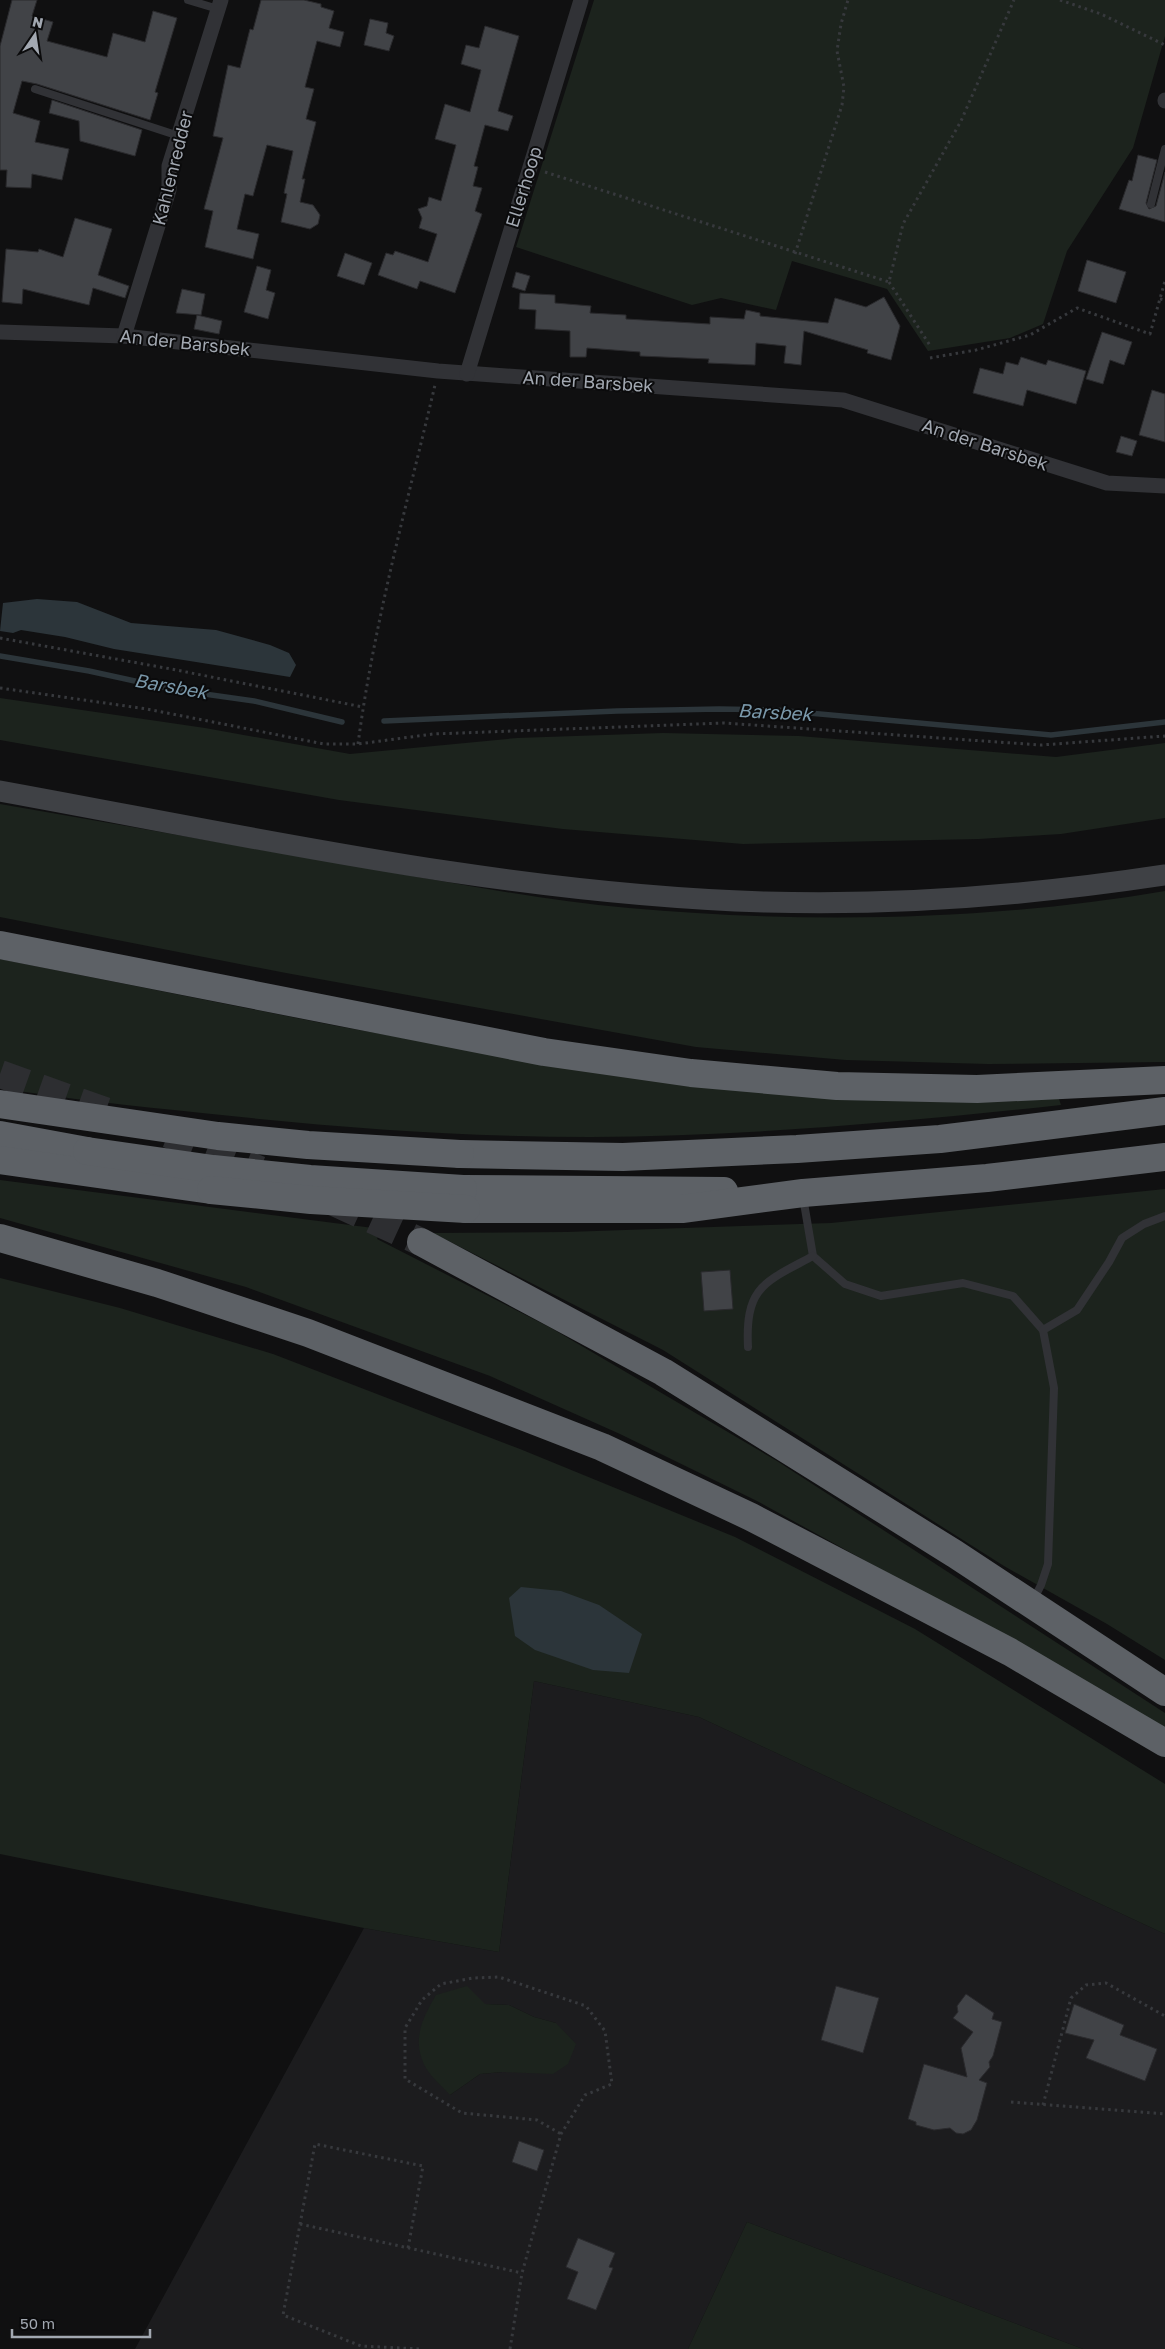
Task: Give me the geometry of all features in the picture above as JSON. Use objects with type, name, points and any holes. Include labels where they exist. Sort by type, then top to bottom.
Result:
[{"type":"highway","points":[[0,945],[544,1052],[691,1073],[837,1086],[968,1088],[1165,1080]]},
{"type":"highway","points":[[0,1104],[218,1136],[308,1145],[460,1154],[623,1157],[798,1150],[940,1139],[1165,1111]]},
{"type":"highway","points":[[0,1135],[87,1151],[213,1169],[465,1199]]},
{"type":"highway","points":[[0,1160],[211,1190],[311,1200],[465,1199],[682,1209],[803,1194],[987,1178],[1165,1156]]},
{"type":"highway","points":[[0,1238],[157,1283],[308,1333],[602,1447],[751,1517],[1010,1652],[1165,1743]]},
{"type":"highway","points":[[422,1242],[663,1372],[1031,1603],[1165,1692]]},
{"type":"highway","points":[[0,1245],[49,1252]]},
{"type":"main road","points":[[0,791],[392,862],[518,881],[635,893],[765,902],[865,901],[974,897],[1110,883],[1165,875]]},
{"type":"street","name":"Ellerhoop","points":[[466,374],[581,0]]},
{"type":"street","name":"Kahlenredder","points":[[124,336],[169,190],[169,166],[220,4]]},
{"type":"street","name":"An der Barsbek","points":[[0,332],[124,336],[438,372],[843,400],[1106,483],[1165,486]]},
{"type":"lane","points":[[188,0],[220,4]]},
{"type":"lane","points":[[35,89],[179,136]]},
{"type":"lane","points":[[1151,204],[1165,149]]},
{"type":"lane","points":[[803,1194],[813,1256],[845,1284],[882,1296],[963,1283],[1012,1296],[1043,1330],[1054,1388],[1048,1564],[1041,1585],[1031,1603]]},
{"type":"lane","points":[[1043,1330],[1077,1310],[1109,1262],[1122,1238],[1144,1224],[1165,1216]]},
{"type":"lane","points":[[748,1346],[747,1321],[754,1296],[773,1278],[813,1256]]},
{"type":"path","points":[[795,254],[842,105],[843,71],[837,51],[841,24],[848,0]]},
{"type":"path","points":[[889,282],[903,224],[961,121],[1014,0]]},
{"type":"path","points":[[1060,0],[1101,14],[1165,45]]},
{"type":"path","points":[[530,168],[795,254],[889,282],[931,347]]},
{"type":"path","points":[[930,358],[976,350],[1030,335],[1077,308],[1150,334],[1165,281]]},
{"type":"path","points":[[1160,299],[1165,300]]},
{"type":"path","points":[[358,744],[363,707],[386,597],[438,372]]},
{"type":"path","points":[[0,638],[363,707]]},
{"type":"path","points":[[0,688],[147,709],[324,744],[358,744],[433,734],[724,723],[1041,746],[1165,736]]},
{"type":"path","points":[[510,2349],[522,2273],[561,2134],[585,2095],[612,2084],[605,2031],[586,2006],[499,1977],[473,1978],[441,1984],[422,2000],[405,2028],[405,2079],[462,2113],[537,2120],[561,2134]]},
{"type":"path","points":[[1043,2105],[1071,1998],[1086,1985],[1106,1983],[1165,2016]]},
{"type":"path","points":[[1011,2102],[1165,2114]]},
{"type":"path","points":[[408,2248],[422,2166],[314,2144],[283,2315],[361,2346],[420,2349]]},
{"type":"path","points":[[300,2224],[522,2273]]},
{"type":"shaded area","points":[[594,0],[1165,0],[1165,36],[1133,148],[1067,251],[1043,324],[1010,338],[928,351],[887,289],[792,261],[776,310],[721,298],[692,305],[516,247]]},
{"type":"shaded area","points":[[37,599],[77,602],[131,623],[216,630],[270,645],[289,653],[296,665],[290,677],[114,649],[65,637],[21,630],[13,633],[0,631],[3,603]]},
{"type":"shaded area","points":[[0,698],[205,728],[350,754],[517,738],[663,733],[799,736],[1056,757],[1165,743],[1165,818],[1061,834],[979,839],[743,844],[563,829],[339,800],[0,740]]},
{"type":"shaded area","points":[[0,804],[461,884],[595,905],[629,908],[763,916],[830,918],[898,917],[1032,909],[1165,891],[1165,1062],[988,1064],[846,1060],[696,1047],[286,973],[0,917]]},
{"type":"shaded area","points":[[0,959],[337,1026],[544,1063],[878,1099],[1059,1099],[1061,1105],[944,1117],[768,1131],[650,1136],[542,1137],[347,1127],[50,1096],[0,1088]]},
{"type":"shaded area","points":[[0,1180],[381,1229],[377,1239],[551,1328],[777,1461],[1165,1713],[1165,1733],[1011,1641],[757,1501],[620,1434],[490,1376],[246,1287],[0,1218]]},
{"type":"shaded area","points":[[1165,1189],[1165,1660],[1107,1624],[1004,1566],[663,1350],[433,1233],[567,1232],[831,1223]]},
{"type":"shaded area","points":[[0,1278],[120,1308],[273,1354],[520,1449],[735,1537],[915,1629],[1165,1784],[1165,1934],[699,1717],[534,1681],[499,1952],[364,1928],[0,1854]]},
{"type":"shaded area","points":[[521,1587],[561,1591],[599,1605],[642,1634],[629,1673],[593,1670],[535,1650],[515,1636],[509,1598]]},
{"type":"shaded area","points":[[534,1681],[699,1717],[1165,1934],[1165,2349],[1083,2349],[747,2222],[688,2349],[135,2349],[364,1928],[499,1952]],"holes":[[[485,2004],[509,2005],[534,2017],[556,2023],[502,2072],[480,2074],[450,2095]]]},
{"type":"shaded area","points":[[467,1986],[485,2004],[509,2005],[534,2017],[556,2023],[576,2044],[568,2064],[553,2074],[502,2072],[480,2074],[450,2095],[426,2068],[419,2049],[420,2030],[426,2013],[436,1995]]},
{"type":"shaded area","points":[[747,2222],[1083,2349],[688,2349]]},
{"type":"building","points":[[12,0],[37,0],[32,16],[53,22],[47,41],[107,57],[113,33],[145,42],[153,11],[177,18],[155,92],[158,93],[150,120],[37,84],[22,81],[13,113],[40,121],[35,142],[69,149],[62,180],[32,174],[31,188],[6,187],[7,170],[0,170],[0,46]]},
{"type":"building","points":[[261,0],[304,0],[321,4],[321,7],[334,11],[329,28],[344,32],[340,47],[317,41],[305,87],[314,89],[306,119],[316,122],[302,179],[305,179],[300,202],[313,205],[320,215],[318,224],[310,229],[281,222],[287,194],[284,193],[293,151],[267,145],[253,196],[245,194],[237,229],[259,234],[253,259],[205,247],[213,211],[204,209],[223,138],[213,136],[228,65],[240,68],[250,29],[253,30]]},
{"type":"building","points":[[370,19],[388,23],[386,33],[394,36],[389,51],[364,45]]},
{"type":"building","points":[[485,26],[519,36],[498,111],[513,116],[508,131],[485,125],[474,166],[478,167],[473,186],[482,188],[475,211],[482,214],[455,293],[420,281],[417,289],[378,275],[386,253],[393,255],[395,251],[428,262],[437,234],[419,228],[422,218],[418,209],[427,206],[429,197],[441,201],[456,145],[435,139],[445,104],[470,112],[481,70],[461,64],[466,45],[479,48]]},
{"type":"building","points":[[52,100],[142,130],[135,156],[80,141],[79,121],[49,113]]},
{"type":"building","points":[[1138,155],[1157,160],[1146,203],[1149,209],[1156,206],[1165,172],[1165,222],[1119,209],[1129,180],[1132,181]]},
{"type":"building","points":[[75,218],[112,229],[98,275],[129,286],[125,298],[93,288],[89,305],[23,289],[22,304],[2,302],[6,249],[38,252],[39,249],[63,257]]},
{"type":"building","points":[[345,253],[372,263],[364,285],[337,276]]},
{"type":"building","points":[[1087,260],[1126,272],[1116,303],[1078,291]]},
{"type":"building","points":[[257,266],[271,270],[266,290],[275,293],[268,319],[244,312]]},
{"type":"building","points":[[516,272],[530,276],[525,291],[512,287]]},
{"type":"building","points":[[182,289],[205,294],[201,315],[176,313]]},
{"type":"building","points":[[520,293],[555,295],[555,303],[591,306],[590,313],[626,315],[626,319],[710,324],[710,317],[744,319],[746,310],[760,313],[760,316],[828,323],[835,298],[866,307],[884,297],[900,326],[891,360],[867,353],[868,350],[804,331],[801,365],[784,363],[786,346],[756,343],[755,365],[708,363],[709,359],[640,356],[640,352],[587,348],[586,357],[570,357],[570,331],[535,329],[536,310],[519,309]]},
{"type":"building","points":[[197,315],[222,321],[219,334],[194,329]]},
{"type":"building","points":[[1102,332],[1132,342],[1124,365],[1110,360],[1103,384],[1086,379]]},
{"type":"building","points":[[1021,357],[1046,365],[1048,360],[1086,371],[1076,404],[1027,390],[1023,406],[973,393],[980,368],[1003,374],[1006,362],[1018,365]]},
{"type":"building","points":[[1152,390],[1165,394],[1165,442],[1139,435]]},
{"type":"building","points":[[1121,436],[1137,441],[1132,456],[1116,452]]},
{"type":"building","points":[[730,1270],[733,1309],[704,1311],[701,1272]]},
{"type":"building","points":[[836,1986],[879,1998],[863,2053],[821,2040]]},
{"type":"building","points":[[966,1994],[994,2013],[992,2019],[1002,2022],[993,2056],[989,2062],[990,2067],[979,2080],[987,2083],[977,2120],[971,2130],[963,2134],[956,2133],[950,2128],[934,2130],[916,2125],[916,2122],[908,2119],[924,2064],[967,2077],[961,2048],[973,2032],[953,2018],[958,2012],[957,2006]]},
{"type":"building","points":[[1074,2004],[1124,2025],[1120,2035],[1157,2049],[1145,2081],[1086,2058],[1094,2040],[1065,2033]]},
{"type":"building","points":[[519,2141],[544,2150],[537,2171],[512,2162]]},
{"type":"building","points":[[578,2238],[615,2253],[609,2267],[613,2268],[596,2310],[567,2299],[578,2272],[566,2267]]},
{"type":"waterway","name":"Barsbek","points":[[0,656],[89,671],[176,690],[254,701],[342,722]]},
{"type":"waterway","name":"Barsbek","points":[[384,721],[617,711],[776,710],[1051,735],[1165,722]]},
{"type":"tunnel","points":[[0,1074],[116,1115]]},
{"type":"tunnel","points":[[168,1134],[260,1170]]},
{"type":"tunnel","points":[[334,1202],[421,1242]]}]
